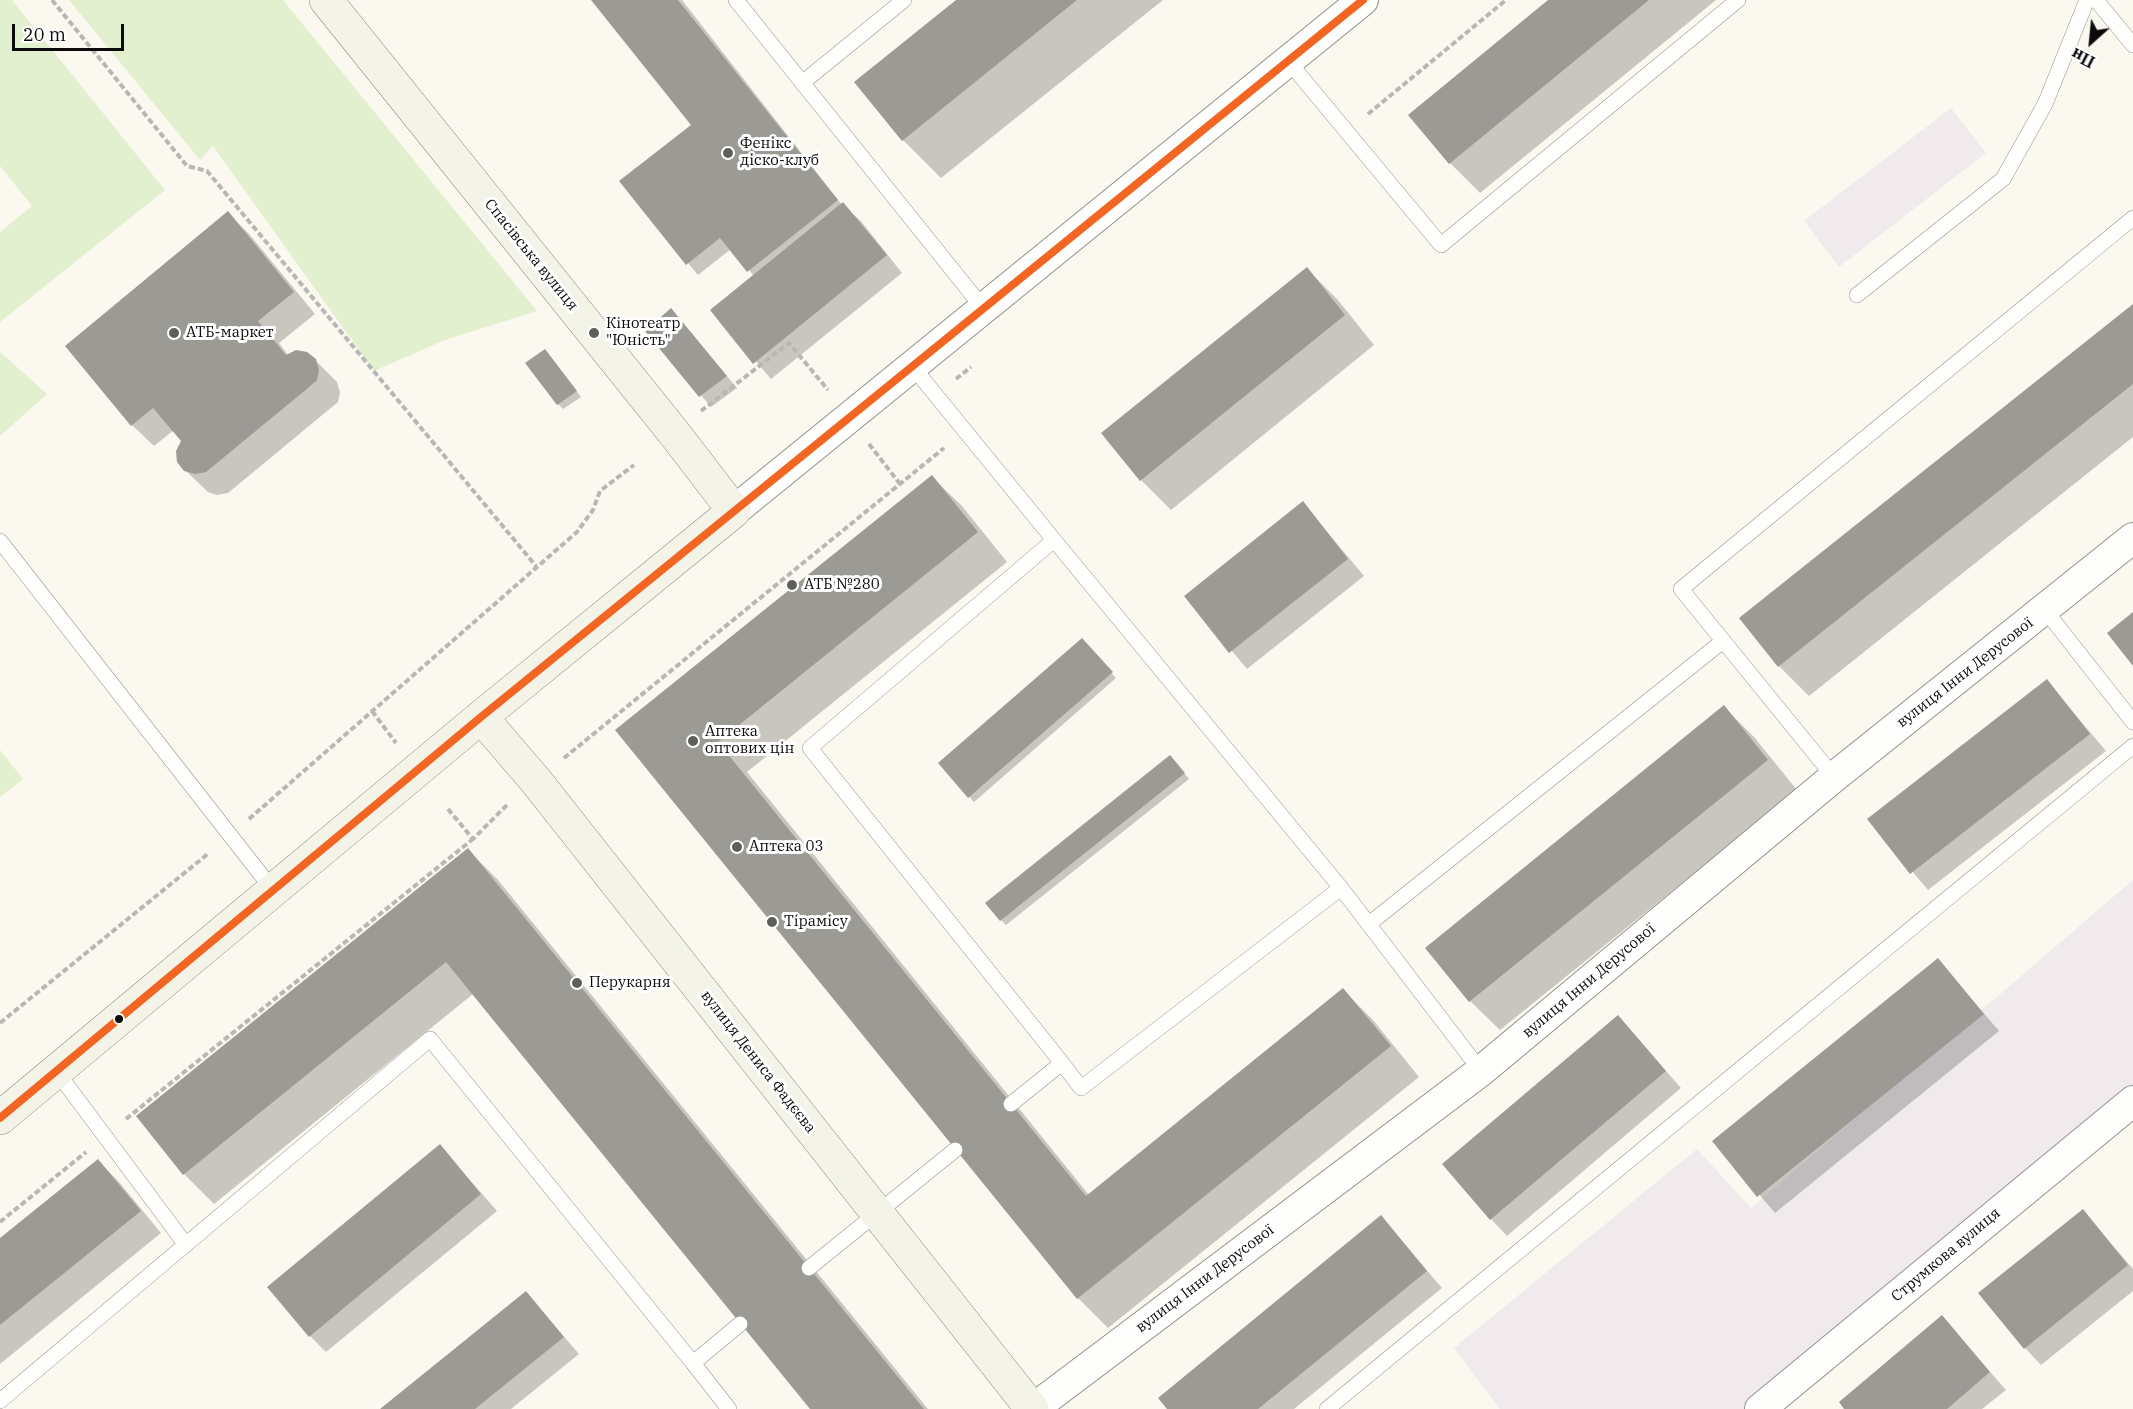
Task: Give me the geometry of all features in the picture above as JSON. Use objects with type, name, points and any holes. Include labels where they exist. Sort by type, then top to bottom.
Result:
[{"type":"street","name":"Спасівська вулиця","points":[[326,0],[674,433],[734,512]]},
{"type":"street","points":[[0,1118],[481,717],[1288,61],[1349,4]]},
{"type":"street","name":"вулиця Інни Дерусової","points":[[1033,1409],[1481,1071],[1834,777],[2133,538]]},
{"type":"street","name":"вулиця Дениса Фадєєва","points":[[481,717],[536,781],[1033,1409]]},
{"type":"street","name":"Струмкова вулиця","points":[[1760,1409],[2133,1101]]},
{"type":"lane","points":[[736,0],[983,308]]},
{"type":"lane","points":[[802,83],[904,0]]},
{"type":"lane","points":[[1288,61],[1442,245],[1738,0]]},
{"type":"lane","points":[[1857,295],[2003,180],[2045,104],[2087,0]]},
{"type":"lane","points":[[2096,0],[2133,45]]},
{"type":"lane","points":[[1834,777],[1681,589],[2133,218]]},
{"type":"lane","points":[[912,366],[1341,888],[1481,1071]]},
{"type":"lane","points":[[1054,540],[810,748],[1081,1088],[1341,888]]},
{"type":"lane","points":[[0,542],[273,890]]},
{"type":"lane","points":[[2045,610],[2133,722]]},
{"type":"lane","points":[[1369,924],[1723,641]]},
{"type":"lane","points":[[1327,1409],[2133,746]]},
{"type":"lane","points":[[0,1401],[430,1039],[729,1409]]},
{"type":"lane","points":[[1011,1104],[1062,1063]]},
{"type":"lane","points":[[57,1072],[186,1245]]},
{"type":"lane","points":[[809,1268],[956,1150]]},
{"type":"lane","points":[[693,1363],[740,1324]]},
{"type":"path","points":[[51,0],[187,165],[207,171],[536,566]]},
{"type":"path","points":[[1346,131],[1506,0]]},
{"type":"path","points":[[698,414],[789,343],[830,393]]},
{"type":"path","points":[[555,766],[965,431]]},
{"type":"path","points":[[866,441],[900,484]]},
{"type":"path","points":[[0,1023],[231,836],[577,532],[593,510],[600,491],[634,465]]},
{"type":"path","points":[[372,711],[402,751]]},
{"type":"path","points":[[0,1222],[473,838],[511,801]]},
{"type":"path","points":[[448,808],[473,838]]},
{"type":"shaded area","points":[[1951,108],[1986,153],[1839,267],[1804,221]]},
{"type":"shaded area","points":[[2133,880],[2133,1101],[1760,1409],[1500,1409],[1454,1348],[1697,1149],[1751,1208]]},
{"type":"green space","points":[[0,0],[12,0],[165,190],[0,322],[0,232],[32,206],[0,166]]},
{"type":"green space","points":[[69,0],[283,0],[537,311],[445,340],[374,371],[213,146],[200,160]]},
{"type":"green space","points":[[0,352],[47,394],[0,436]]},
{"type":"green space","points":[[0,750],[23,779],[0,797]]},
{"type":"building","name":"Фенікс діско-клуб","points":[[591,0],[678,0],[838,200],[747,272],[720,238],[686,265],[619,181],[691,125]]},
{"type":"building","points":[[956,0],[1077,0],[902,141],[854,82]]},
{"type":"building","points":[[1548,0],[1649,0],[1449,164],[1408,115]]},
{"type":"building","points":[[843,202],[887,255],[753,364],[710,310]]},
{"type":"building","name":"АТБ-маркет","points":[[228,211],[294,292],[258,321],[286,355],[296,350],[307,352],[316,359],[319,370],[317,380],[308,388],[206,472],[195,474],[184,471],[177,462],[176,451],[181,441],[153,408],[131,426],[65,346]]},
{"type":"building","points":[[1307,267],[1345,315],[1140,481],[1101,433]]},
{"type":"building","points":[[2133,304],[2133,384],[1778,667],[1739,618]]},
{"type":"building","points":[[671,308],[727,376],[699,397],[645,331]]},
{"type":"building","points":[[545,349],[577,391],[557,405],[525,363]]},
{"type":"building","points":[[932,475],[978,532],[718,742],[1086,1196],[1343,988],[1391,1046],[1077,1299],[615,730]]},
{"type":"building","points":[[1303,501],[1348,559],[1229,653],[1184,596]]},
{"type":"building","points":[[2133,612],[2133,666],[2107,633]]},
{"type":"building","points":[[1082,638],[1113,672],[968,798],[938,763]]},
{"type":"building","points":[[2047,679],[2090,734],[1910,874],[1867,819]]},
{"type":"building","points":[[1724,705],[1768,760],[1469,1002],[1425,948]]},
{"type":"building","points":[[1170,755],[1185,773],[1000,921],[985,903]]},
{"type":"building","points":[[468,848],[924,1409],[810,1409],[446,962],[183,1175],[136,1116]]},
{"type":"building","points":[[1938,958],[1984,1014],[1757,1197],[1712,1141]]},
{"type":"building","points":[[1618,1015],[1666,1071],[1490,1220],[1442,1164]]},
{"type":"building","points":[[440,1144],[481,1194],[309,1337],[267,1287]]},
{"type":"building","points":[[98,1159],[141,1211],[0,1325],[0,1238]]},
{"type":"building","points":[[2083,1209],[2128,1265],[2024,1349],[1978,1293]]},
{"type":"building","points":[[1381,1215],[1427,1271],[1258,1409],[1167,1409],[1158,1398]]},
{"type":"building","points":[[526,1291],[564,1337],[475,1409],[380,1409]]},
{"type":"building","points":[[1942,1315],[1990,1372],[1947,1409],[1844,1409],[1839,1402]]},
{"type":"transit line","points":[[0,1118],[481,717],[1363,0]]},
{"type":"place","name":"Фенікс діско-клуб","points":[[728,153]]},
{"type":"place","name":"АТБ-маркет","points":[[174,333]]},
{"type":"place","name":"Кінотеатр \"Юність\"","points":[[594,333]]},
{"type":"place","name":"АТБ №280","points":[[792,585]]},
{"type":"place","name":"Аптека оптових цін","points":[[693,741]]},
{"type":"place","name":"Аптека 03","points":[[737,847]]},
{"type":"place","name":"Тірамісу","points":[[772,922]]},
{"type":"place","name":"Перукарня","points":[[577,983]]}]
